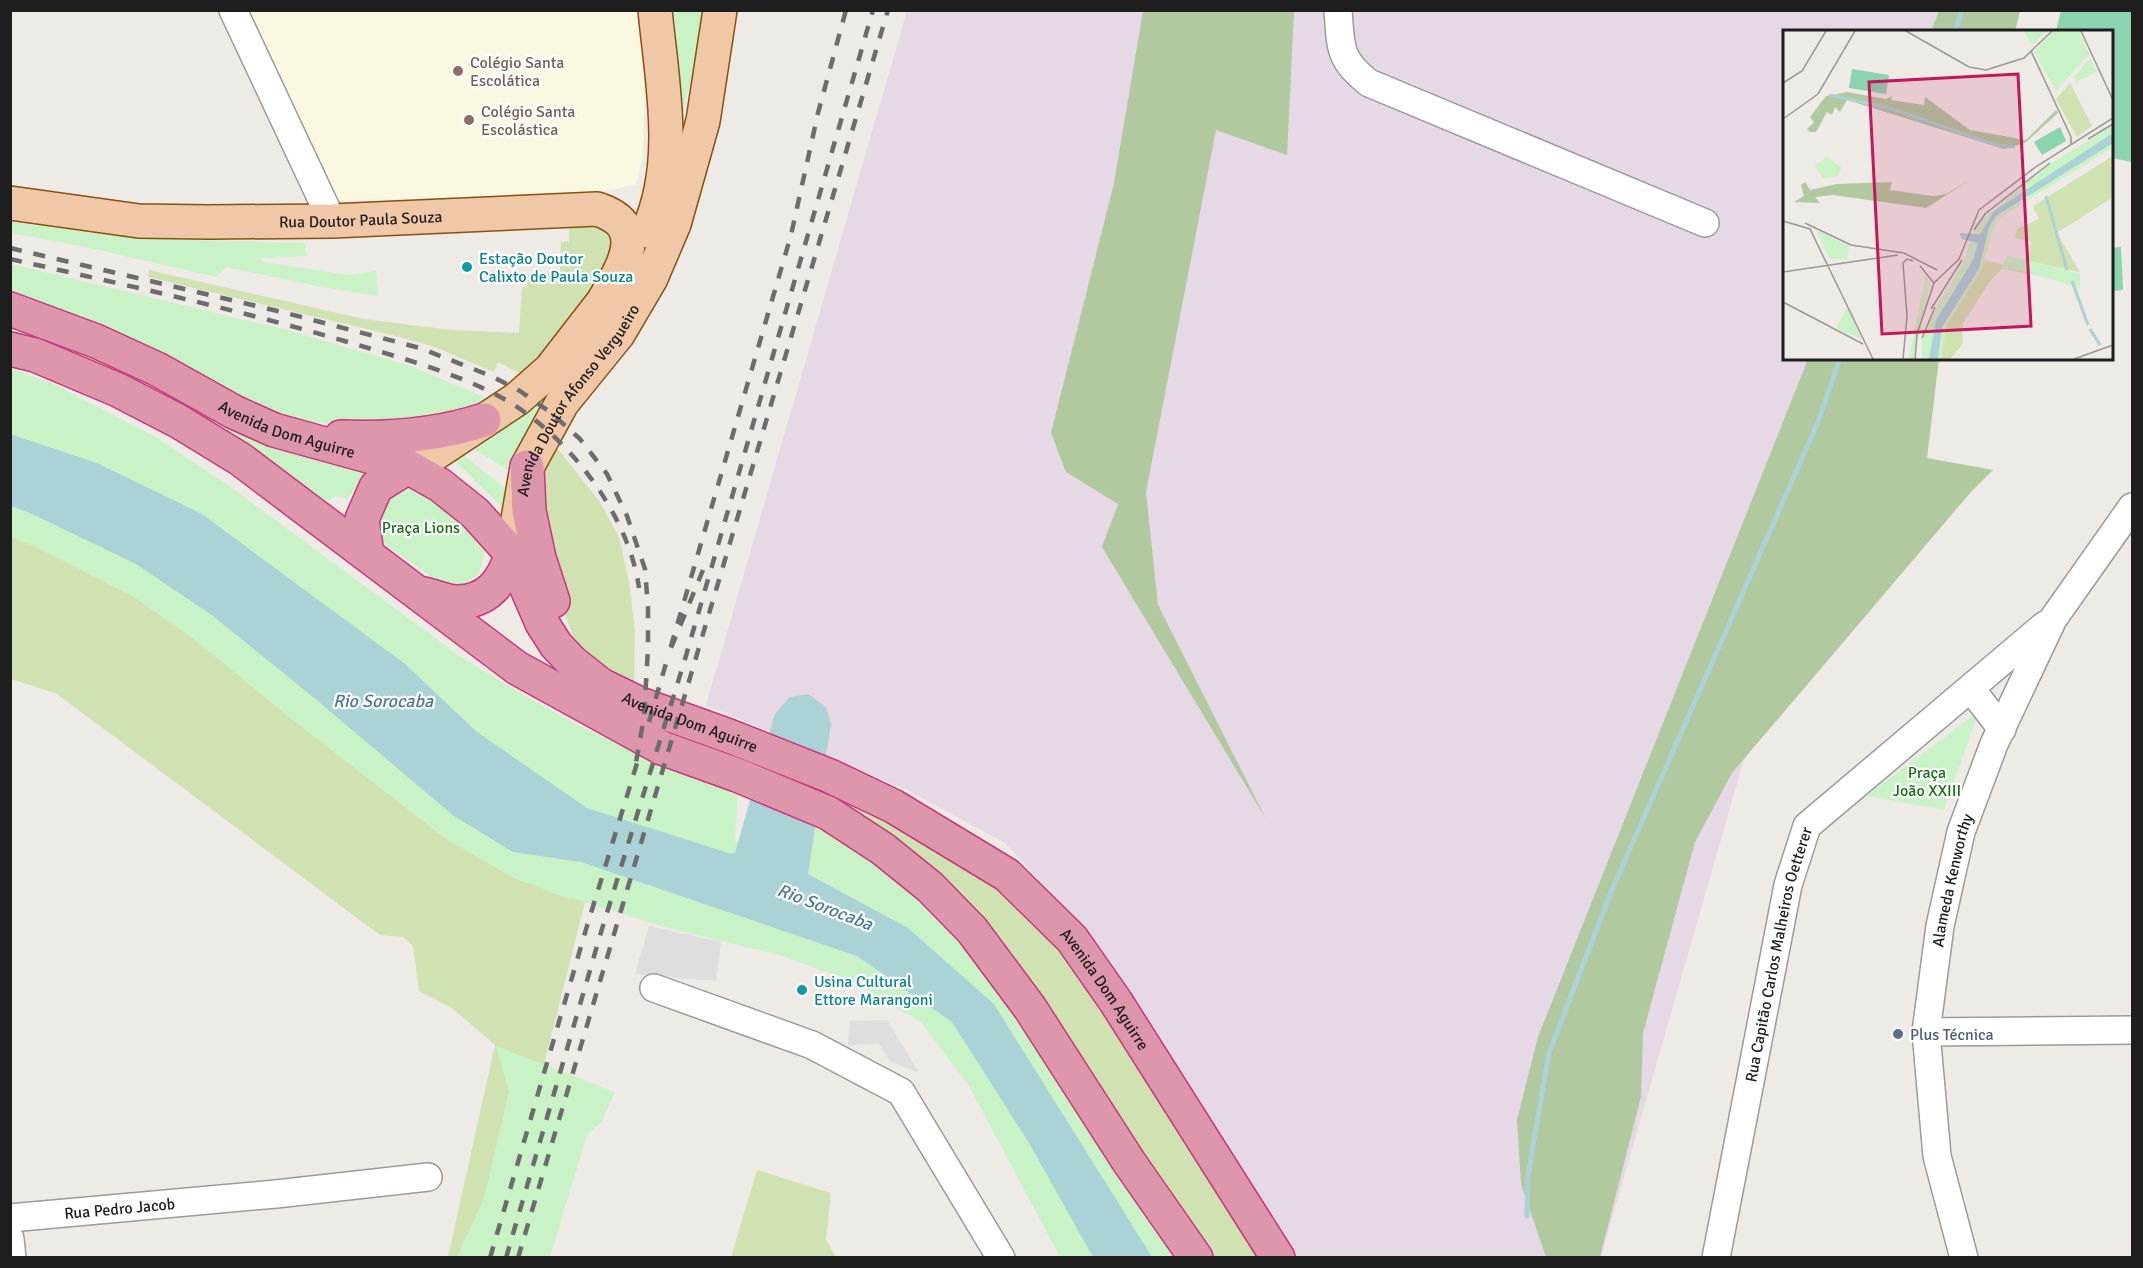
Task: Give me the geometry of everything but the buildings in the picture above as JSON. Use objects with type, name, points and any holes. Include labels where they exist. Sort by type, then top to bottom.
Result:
[{"type":"highway","name":"Avenida Dom Aguirre","points":[[10,309],[96,341],[157,369],[234,412],[274,430],[408,467],[440,485],[466,506],[512,554],[542,624],[551,638],[572,662],[601,685],[640,704],[830,776],[893,806],[1007,875],[1072,939],[1116,1002],[1278,1257]]},
{"type":"highway","name":"Avenida Dom Aguirre","points":[[10,350],[35,355],[118,390],[178,421],[240,459],[517,668],[662,748],[738,775],[828,813],[883,849],[930,887],[972,930],[1030,1008],[1129,1162],[1196,1257]]},
{"type":"highway","points":[[10,361],[47,376],[148,426],[258,497],[470,655],[587,722],[662,748]]},
{"type":"highway","points":[[274,430],[325,436],[382,438],[456,429],[484,420]]},
{"type":"highway","points":[[367,554],[363,519],[376,487],[408,467]]},
{"type":"highway","points":[[527,467],[531,522],[539,558],[559,619],[578,656],[601,685]]},
{"type":"highway","points":[[418,592],[455,602],[475,598],[489,592],[505,575],[512,554]]},
{"type":"main road","name":"Avenida Doutor Afonso Vergueiro","points":[[408,467],[431,456],[517,399],[550,370],[627,272],[640,250],[660,191],[666,142],[655,10]]},
{"type":"main road","name":"Avenida Doutor Afonso Vergueiro","points":[[512,554],[527,467],[561,403],[618,334],[651,278],[676,219],[703,121],[720,10]]},
{"type":"main road","name":"Rua Doutor Paula Souza","points":[[10,203],[140,221],[332,221],[597,208],[612,214],[625,225],[628,242],[623,264],[603,302]]},
{"type":"street","points":[[233,10],[332,221]]},
{"type":"street","points":[[1338,10],[1341,48],[1351,69],[1370,82],[1705,223]]},
{"type":"street","name":"Alameda Kenworthy","points":[[1964,1257],[1937,1156],[1926,1032],[1940,926],[1961,832],[1994,744],[2053,619],[2124,538],[2133,507]]},
{"type":"street","name":"Rua Capitão Carlos Malheiros Oetterer","points":[[1716,1257],[1788,885],[1807,826],[2053,619]]},
{"type":"street","points":[[1971,690],[2002,729]]},
{"type":"street","points":[[654,988],[812,1046],[901,1092],[1001,1257]]},
{"type":"street","points":[[1926,1032],[2133,1030]]},
{"type":"street","name":"Rua Pedro Jacob","points":[[10,1218],[276,1194],[428,1177]]},
{"type":"street","points":[[10,1239],[12,1257]]},
{"type":"shaded area","name":"Colégio Santa Escolástica","points":[[243,11],[637,11],[645,85],[643,155],[636,184],[596,193],[331,201]]},
{"type":"shaded area","points":[[907,11],[1974,11],[1967,30],[1783,30],[1783,360],[1863,360],[1831,456],[1601,1257],[1291,1257],[1077,921],[1005,843],[909,791],[706,705]]},
{"type":"shaded area","points":[[649,926],[721,942],[716,981],[635,974]]},
{"type":"shaded area","points":[[887,1020],[919,1073],[890,1061],[879,1044],[848,1045],[850,1021]]},
{"type":"green space","points":[[1939,10],[2020,11],[2015,30],[1931,30]]},
{"type":"green space","points":[[660,11],[707,11],[664,194]]},
{"type":"green space","points":[[1143,11],[1294,11],[1287,155],[1216,130],[1146,492],[1158,605],[1266,819],[1102,547],[1118,504],[1066,472],[1051,433],[1114,183]]},
{"type":"green space","points":[[2061,11],[2132,11],[2132,162],[2113,158],[2113,30],[2056,30]]},
{"type":"green space","points":[[569,216],[610,228],[617,259],[527,377],[498,362],[494,372],[435,347],[400,337],[148,277],[149,270],[364,319],[451,330],[519,333],[522,287],[527,287],[528,274],[560,272],[561,242],[569,241]]},
{"type":"green space","points":[[10,222],[154,239],[305,243],[307,256],[260,258],[263,262],[349,275],[376,271],[378,296],[226,267],[216,277],[90,248],[11,233]]},
{"type":"green space","points":[[2121,247],[2123,290],[2113,291],[2113,248]]},
{"type":"green space","points":[[11,264],[287,330],[413,367],[491,400],[481,413],[347,426],[299,420],[255,405],[11,299]]},
{"type":"green space","points":[[10,320],[366,470],[365,474],[348,499],[335,496],[328,502],[237,436],[187,412],[11,338]]},
{"type":"green space","points":[[1808,360],[1939,360],[1927,458],[1993,470],[1970,493],[1732,773],[1695,842],[1643,1033],[1641,1097],[1600,1257],[1546,1257],[1521,1184],[1517,1120],[1538,1037]]},
{"type":"green space","points":[[11,368],[56,385],[159,439],[225,483],[461,657],[519,692],[581,727],[738,787],[735,841],[808,866],[816,818],[829,824],[960,931],[1184,1257],[1060,1257],[969,1086],[921,1022],[855,982],[779,955],[668,928],[570,899],[514,878],[446,839],[289,717],[196,641],[134,597],[34,546],[11,538]]},
{"type":"green space","points":[[552,390],[514,474],[474,449],[514,422]]},
{"type":"green space","points":[[554,444],[600,502],[619,537],[629,582],[635,631],[634,687],[590,660],[573,636],[547,568],[543,467]]},
{"type":"green space","points":[[462,454],[509,491],[502,507],[453,459]]},
{"type":"green space","name":"Praça Lions","points":[[414,488],[435,495],[474,529],[485,551],[479,574],[463,584],[440,583],[386,545],[374,527],[392,489]]},
{"type":"green space","points":[[10,506],[513,852],[594,867],[544,1064],[483,1257],[448,1257],[495,1045],[452,1008],[419,991],[413,946],[403,937],[380,935],[57,694],[11,679]]},
{"type":"green space","name":"Praça João XXIII","points":[[1979,711],[1944,810],[1866,796]]},
{"type":"green space","points":[[822,783],[991,881],[1068,958],[1267,1257],[1209,1257],[819,799]]},
{"type":"green space","points":[[496,1046],[615,1092],[602,1121],[587,1135],[550,1257],[457,1257],[484,1198],[509,1092]]},
{"type":"green space","points":[[757,1170],[831,1193],[826,1240],[836,1257],[731,1257]]},
{"type":"water","name":"Rio Sorocaba","points":[[10,434],[97,463],[202,514],[405,664],[477,732],[587,808],[732,854],[735,853],[775,714],[790,697],[808,694],[826,707],[831,724],[808,874],[908,928],[994,1004],[1152,1257],[1093,1257],[1029,1143],[952,1022],[857,956],[581,862],[513,852],[454,816],[213,616],[136,564],[11,506]]},
{"type":"waterway","points":[[1956,30],[1962,10]]},
{"type":"waterway","points":[[1527,1216],[1528,1175],[1549,1053],[1611,892],[1818,422],[1839,360]]},
{"type":"railway","points":[[703,570],[669,653],[791,235],[818,113],[846,10]]},
{"type":"railway","points":[[506,1258],[602,929],[685,659],[873,10]]},
{"type":"railway","points":[[518,1258],[888,10]]},
{"type":"railway","points":[[10,248],[282,312],[420,348],[491,376],[520,391],[550,412],[580,439],[607,474],[627,516],[645,569],[648,648],[644,717],[635,768]]},
{"type":"railway","points":[[10,259],[272,321],[397,357],[494,393],[534,419],[576,459],[594,483],[623,534],[633,561],[639,588]]},
{"type":"railway","points":[[649,722],[669,653]]},
{"type":"railway","points":[[490,1258],[638,760]]},
{"type":"place","name":"Colégio Santa Escolática","points":[[458,71]]},
{"type":"place","name":"Colégio Santa Escolástica","points":[[469,120]]},
{"type":"place","name":"Estação Doutor Calixto de Paula Souza","points":[[467,267]]},
{"type":"place","name":"Usina Cultural Ettore Marangoni","points":[[802,990]]},
{"type":"place","name":"Plus Técnica","points":[[1898,1034]]}]
